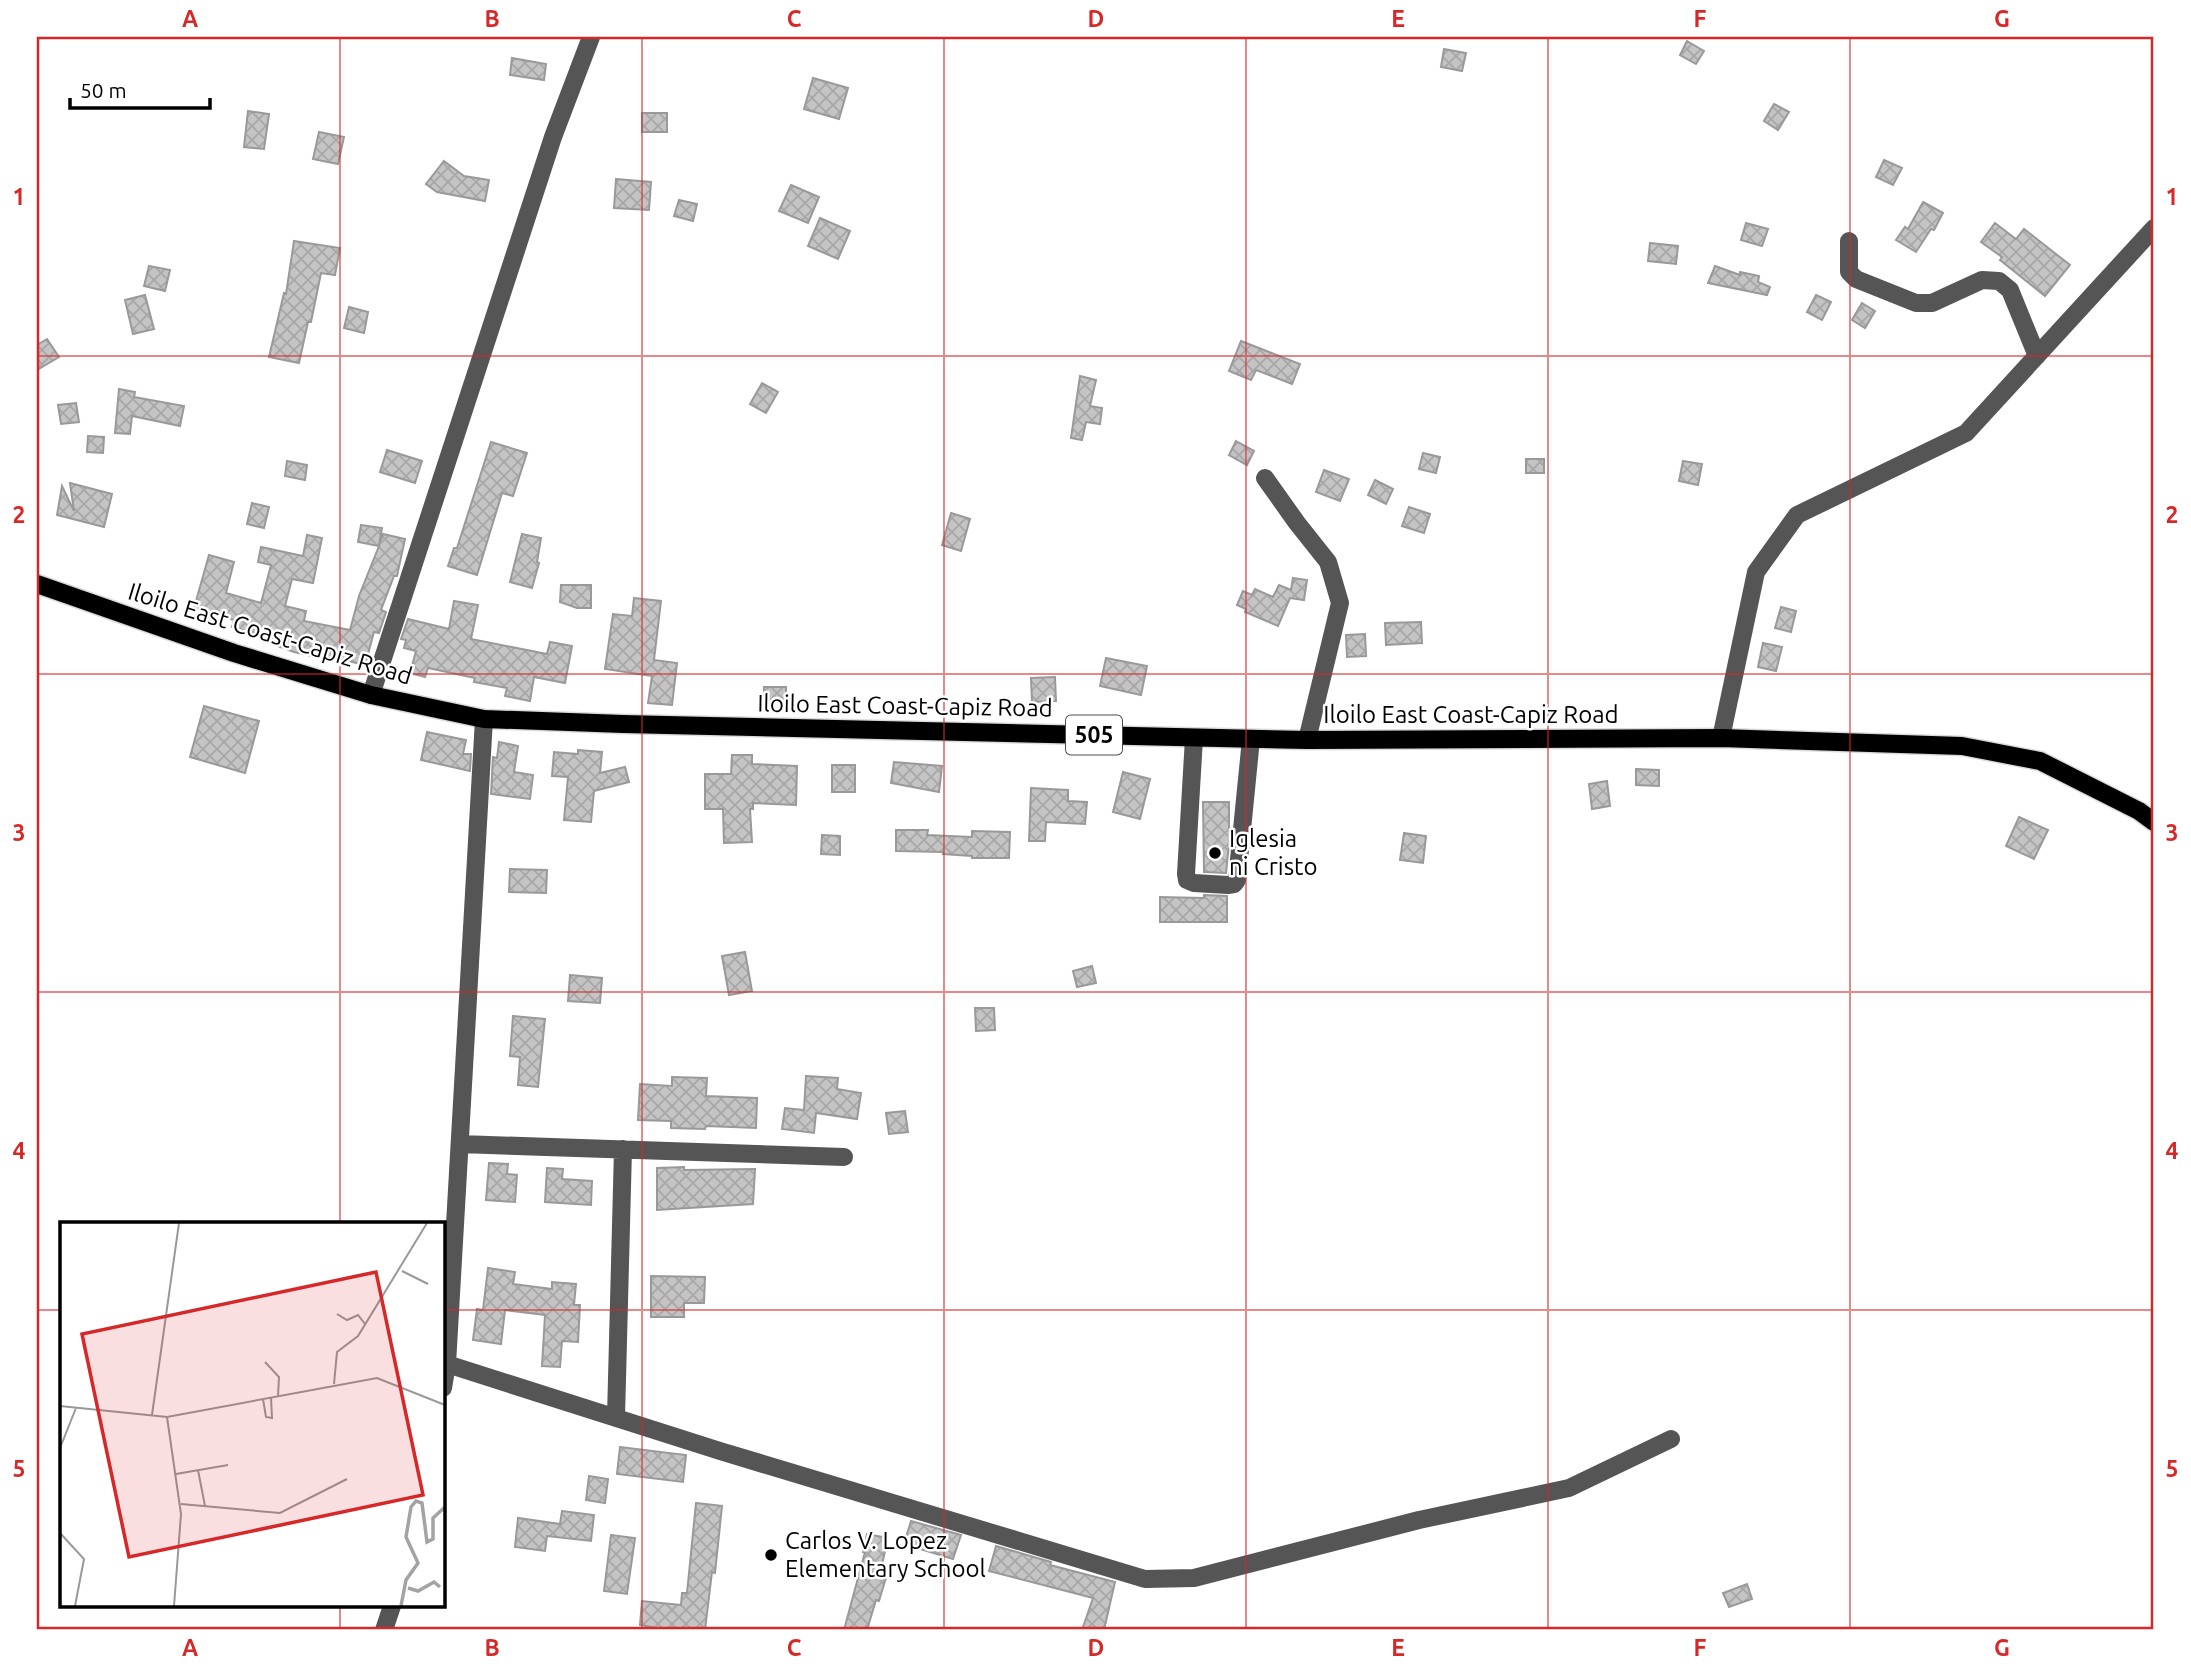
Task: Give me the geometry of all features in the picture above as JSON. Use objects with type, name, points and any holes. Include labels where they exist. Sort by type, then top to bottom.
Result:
[{"type":"main road","name":"Iloilo East Coast-Capiz Road","points":[[37,584],[234,653],[371,695],[484,719],[1194,738],[1721,738],[1962,746],[2039,761],[2139,811],[2154,822]]},
{"type":"street","points":[[371,695],[553,137],[591,37]]},
{"type":"street","points":[[1721,738],[1756,572],[1797,515],[1966,433],[2154,228]]},
{"type":"street","points":[[1849,241],[1849,272],[1856,279],[1916,303],[1932,303],[1982,280],[1999,281],[2010,290],[2037,356]]},
{"type":"street","points":[[1265,478],[1328,562],[1339,603],[1307,740]]},
{"type":"street","points":[[444,1382],[484,719]]},
{"type":"street","points":[[1194,738],[1187,880],[1194,883],[1228,885],[1237,880],[1251,739]]},
{"type":"street","points":[[460,1144],[844,1157]]},
{"type":"street","points":[[616,1417],[623,1149]]},
{"type":"street","points":[[447,1364],[1145,1579],[1194,1578],[1419,1520],[1569,1488],[1671,1440]]},
{"type":"street","points":[[384,1630],[391,1608]]},
{"type":"building","points":[[1687,41],[1704,51],[1696,64],[1680,55]]},
{"type":"building","points":[[1444,49],[1466,53],[1462,71],[1441,67]]},
{"type":"building","points":[[512,58],[546,64],[544,80],[510,75]]},
{"type":"building","points":[[813,78],[848,88],[839,119],[804,109]]},
{"type":"building","points":[[1774,104],[1789,112],[1778,130],[1764,121]]},
{"type":"building","points":[[248,111],[269,114],[264,149],[244,147]]},
{"type":"building","points":[[642,113],[667,113],[667,132],[642,132]]},
{"type":"building","points":[[319,132],[344,137],[338,164],[313,159]]},
{"type":"building","points":[[1884,160],[1902,168],[1893,185],[1876,177]]},
{"type":"building","points":[[444,161],[464,176],[489,180],[485,201],[437,192],[426,184]]},
{"type":"building","points":[[616,179],[651,182],[649,210],[614,208]]},
{"type":"building","points":[[791,185],[819,197],[808,223],[779,211]]},
{"type":"building","points":[[679,200],[697,204],[693,221],[674,216]]},
{"type":"building","points":[[1923,202],[1943,213],[1934,230],[1931,229],[1916,252],[1896,240],[1905,227],[1908,229]]},
{"type":"building","points":[[820,218],[850,231],[838,259],[808,246]]},
{"type":"building","points":[[1746,223],[1768,229],[1762,246],[1741,240]]},
{"type":"building","points":[[1995,223],[2016,239],[2024,229],[2070,265],[2045,296],[1981,242]]},
{"type":"building","points":[[294,241],[340,248],[335,275],[321,273],[299,363],[269,357],[284,293],[286,294]]},
{"type":"building","points":[[1650,243],[1678,246],[1676,264],[1648,261]]},
{"type":"building","points":[[149,266],[170,270],[165,291],[144,286]]},
{"type":"building","points":[[1715,266],[1740,275],[1740,272],[1759,276],[1758,282],[1770,287],[1767,295],[1708,283]]},
{"type":"building","points":[[145,295],[154,329],[133,334],[125,300]]},
{"type":"building","points":[[1816,295],[1831,302],[1822,320],[1807,312]]},
{"type":"building","points":[[1862,303],[1875,311],[1865,328],[1852,320]]},
{"type":"building","points":[[349,307],[368,312],[364,333],[344,328]]},
{"type":"building","points":[[47,339],[59,357],[37,370],[37,345]]},
{"type":"building","points":[[1241,341],[1300,364],[1292,384],[1256,370],[1251,380],[1229,371]]},
{"type":"building","points":[[1080,376],[1096,380],[1090,406],[1102,408],[1100,424],[1086,422],[1082,440],[1071,438]]},
{"type":"building","points":[[762,383],[778,392],[766,413],[750,404]]},
{"type":"building","points":[[119,389],[135,392],[134,397],[184,406],[180,426],[132,416],[130,434],[115,433]]},
{"type":"building","points":[[76,403],[79,422],[61,424],[58,405]]},
{"type":"building","points":[[88,436],[104,437],[103,453],[87,452]]},
{"type":"building","points":[[1236,441],[1254,451],[1247,465],[1229,455]]},
{"type":"building","points":[[491,442],[527,453],[513,496],[502,493],[477,575],[448,566],[454,548],[457,548]]},
{"type":"building","points":[[387,450],[422,461],[415,483],[380,472]]},
{"type":"building","points":[[1423,453],[1440,457],[1436,473],[1419,469]]},
{"type":"building","points":[[1526,459],[1544,459],[1544,473],[1526,473]]},
{"type":"building","points":[[287,461],[307,465],[305,480],[285,476]]},
{"type":"building","points":[[1683,461],[1702,464],[1698,485],[1679,481]]},
{"type":"building","points":[[1324,470],[1349,479],[1340,501],[1316,492]]},
{"type":"building","points":[[1375,480],[1393,489],[1386,504],[1368,495]]},
{"type":"building","points":[[70,483],[112,494],[104,527],[57,515],[62,486],[74,511]]},
{"type":"building","points":[[252,503],[269,507],[264,528],[247,524]]},
{"type":"building","points":[[1409,507],[1430,514],[1424,533],[1402,526]]},
{"type":"building","points":[[951,513],[970,519],[961,551],[942,545]]},
{"type":"building","points":[[361,525],[382,528],[379,545],[383,534],[405,539],[397,576],[394,576],[381,610],[386,612],[379,633],[374,632],[365,665],[294,652],[278,646],[279,640],[232,627],[234,620],[194,608],[209,555],[234,562],[226,593],[261,603],[271,565],[258,562],[261,547],[303,556],[307,535],[322,538],[313,583],[292,579],[285,606],[306,611],[304,621],[350,630],[359,596],[379,546],[358,542]]},
{"type":"building","points":[[522,534],[541,538],[539,563],[532,588],[510,582]]},
{"type":"building","points":[[1293,578],[1307,580],[1304,600],[1290,598],[1278,626],[1245,612],[1246,609],[1237,605],[1243,591],[1252,595],[1255,589],[1273,597],[1279,585],[1291,590]]},
{"type":"building","points":[[561,585],[591,585],[591,608],[577,608],[560,602]]},
{"type":"building","points":[[634,598],[661,601],[654,660],[677,663],[672,705],[648,703],[652,676],[605,669],[613,614],[632,616]]},
{"type":"building","points":[[454,601],[478,605],[471,639],[547,654],[550,642],[572,646],[565,683],[534,677],[530,701],[505,696],[507,688],[474,682],[475,678],[428,668],[425,677],[410,673],[416,651],[404,648],[406,640],[401,639],[408,619],[449,629]]},
{"type":"building","points":[[1781,607],[1796,611],[1791,632],[1775,628]]},
{"type":"building","points":[[1421,622],[1422,643],[1386,645],[1385,623]]},
{"type":"building","points":[[1365,634],[1366,656],[1347,657],[1346,635]]},
{"type":"building","points":[[1763,643],[1782,647],[1776,671],[1758,667]]},
{"type":"building","points":[[1106,658],[1147,666],[1141,695],[1100,686]]},
{"type":"building","points":[[1055,677],[1056,701],[1032,702],[1031,678]]},
{"type":"building","points":[[764,687],[786,687],[786,702],[764,702]]},
{"type":"building","points":[[204,706],[259,721],[245,773],[190,757]]},
{"type":"building","points":[[427,732],[466,740],[463,754],[471,754],[470,771],[421,760]]},
{"type":"building","points":[[499,742],[518,746],[514,772],[533,775],[530,799],[491,794],[493,757],[497,758]]},
{"type":"building","points":[[578,750],[602,752],[600,773],[625,767],[629,782],[594,791],[591,822],[564,820],[568,777],[552,776],[554,752],[578,754]]},
{"type":"building","points":[[732,755],[752,755],[752,764],[797,766],[796,805],[753,803],[753,809],[750,809],[752,842],[724,843],[723,809],[705,809],[705,774],[731,774]]},
{"type":"building","points":[[894,762],[942,766],[939,792],[891,783]]},
{"type":"building","points":[[832,765],[855,765],[855,792],[832,792]]},
{"type":"building","points":[[1636,769],[1659,770],[1659,786],[1636,785]]},
{"type":"building","points":[[1123,772],[1150,779],[1140,819],[1113,812]]},
{"type":"building","points":[[1607,781],[1610,806],[1592,809],[1589,784]]},
{"type":"building","points":[[1031,788],[1068,790],[1068,801],[1087,802],[1085,824],[1046,822],[1045,841],[1029,841]]},
{"type":"building","name":"Iglesia ni Cristo","points":[[1203,802],[1229,802],[1226,873],[1204,872]]},
{"type":"building","points":[[2019,817],[2048,830],[2034,859],[2006,846]]},
{"type":"building","points":[[896,830],[928,830],[927,835],[972,837],[972,831],[1010,832],[1009,858],[972,858],[943,852],[896,851]]},
{"type":"building","points":[[1404,833],[1426,836],[1423,863],[1400,860]]},
{"type":"building","points":[[822,835],[840,836],[840,855],[821,854]]},
{"type":"building","points":[[510,869],[547,870],[546,893],[509,892]]},
{"type":"building","points":[[1204,895],[1227,896],[1227,922],[1160,922],[1160,897],[1204,898]]},
{"type":"building","points":[[745,952],[752,991],[729,995],[722,956]]},
{"type":"building","points":[[1092,966],[1096,983],[1077,987],[1073,971]]},
{"type":"building","points":[[570,975],[602,978],[600,1003],[568,1001]]},
{"type":"building","points":[[975,1008],[994,1008],[995,1030],[976,1031]]},
{"type":"building","points":[[513,1016],[545,1019],[538,1087],[518,1085],[520,1057],[510,1056]]},
{"type":"building","points":[[806,1076],[838,1078],[837,1089],[861,1093],[857,1119],[816,1113],[814,1133],[782,1129],[785,1108],[804,1110]]},
{"type":"building","points":[[672,1077],[707,1078],[706,1096],[757,1098],[756,1128],[671,1128],[671,1121],[638,1120],[640,1084],[672,1086]]},
{"type":"building","points":[[905,1111],[908,1132],[889,1134],[886,1113]]},
{"type":"building","points":[[489,1163],[508,1164],[507,1174],[517,1175],[515,1202],[486,1200]]},
{"type":"building","points":[[684,1167],[684,1170],[755,1169],[753,1204],[657,1210],[657,1168]]},
{"type":"building","points":[[547,1168],[563,1169],[562,1179],[592,1181],[591,1205],[545,1202]]},
{"type":"building","points":[[488,1268],[515,1272],[513,1284],[552,1289],[552,1282],[576,1284],[574,1305],[580,1305],[578,1342],[562,1341],[560,1367],[542,1366],[545,1315],[505,1310],[501,1344],[473,1340],[477,1309],[483,1310]]},
{"type":"building","points":[[651,1276],[705,1277],[704,1303],[684,1303],[684,1317],[651,1317]]},
{"type":"building","points":[[620,1447],[686,1455],[683,1482],[617,1474]]},
{"type":"building","points":[[589,1476],[608,1479],[605,1503],[586,1500]]},
{"type":"building","points":[[696,1503],[722,1506],[715,1573],[712,1572],[705,1630],[669,1630],[640,1625],[642,1601],[681,1605],[682,1593],[687,1593]]},
{"type":"building","points":[[562,1511],[594,1515],[591,1541],[547,1536],[545,1551],[515,1547],[518,1518],[560,1524]]},
{"type":"building","points":[[911,1521],[961,1535],[953,1559],[904,1544]]},
{"type":"building","points":[[867,1534],[888,1538],[881,1569],[888,1571],[867,1630],[844,1630],[865,1552]]},
{"type":"building","points":[[611,1535],[635,1538],[627,1594],[604,1591]]},
{"type":"building","points":[[996,1546],[1051,1562],[1050,1565],[1115,1582],[1104,1630],[1082,1630],[1093,1598],[989,1571]]},
{"type":"building","points":[[1747,1584],[1752,1599],[1729,1607],[1723,1593]]},
{"type":"place","name":"Iglesia ni Cristo","points":[[1215,853]]},
{"type":"place","name":"Carlos V. Lopez Elementary School","points":[[771,1555]]}]
